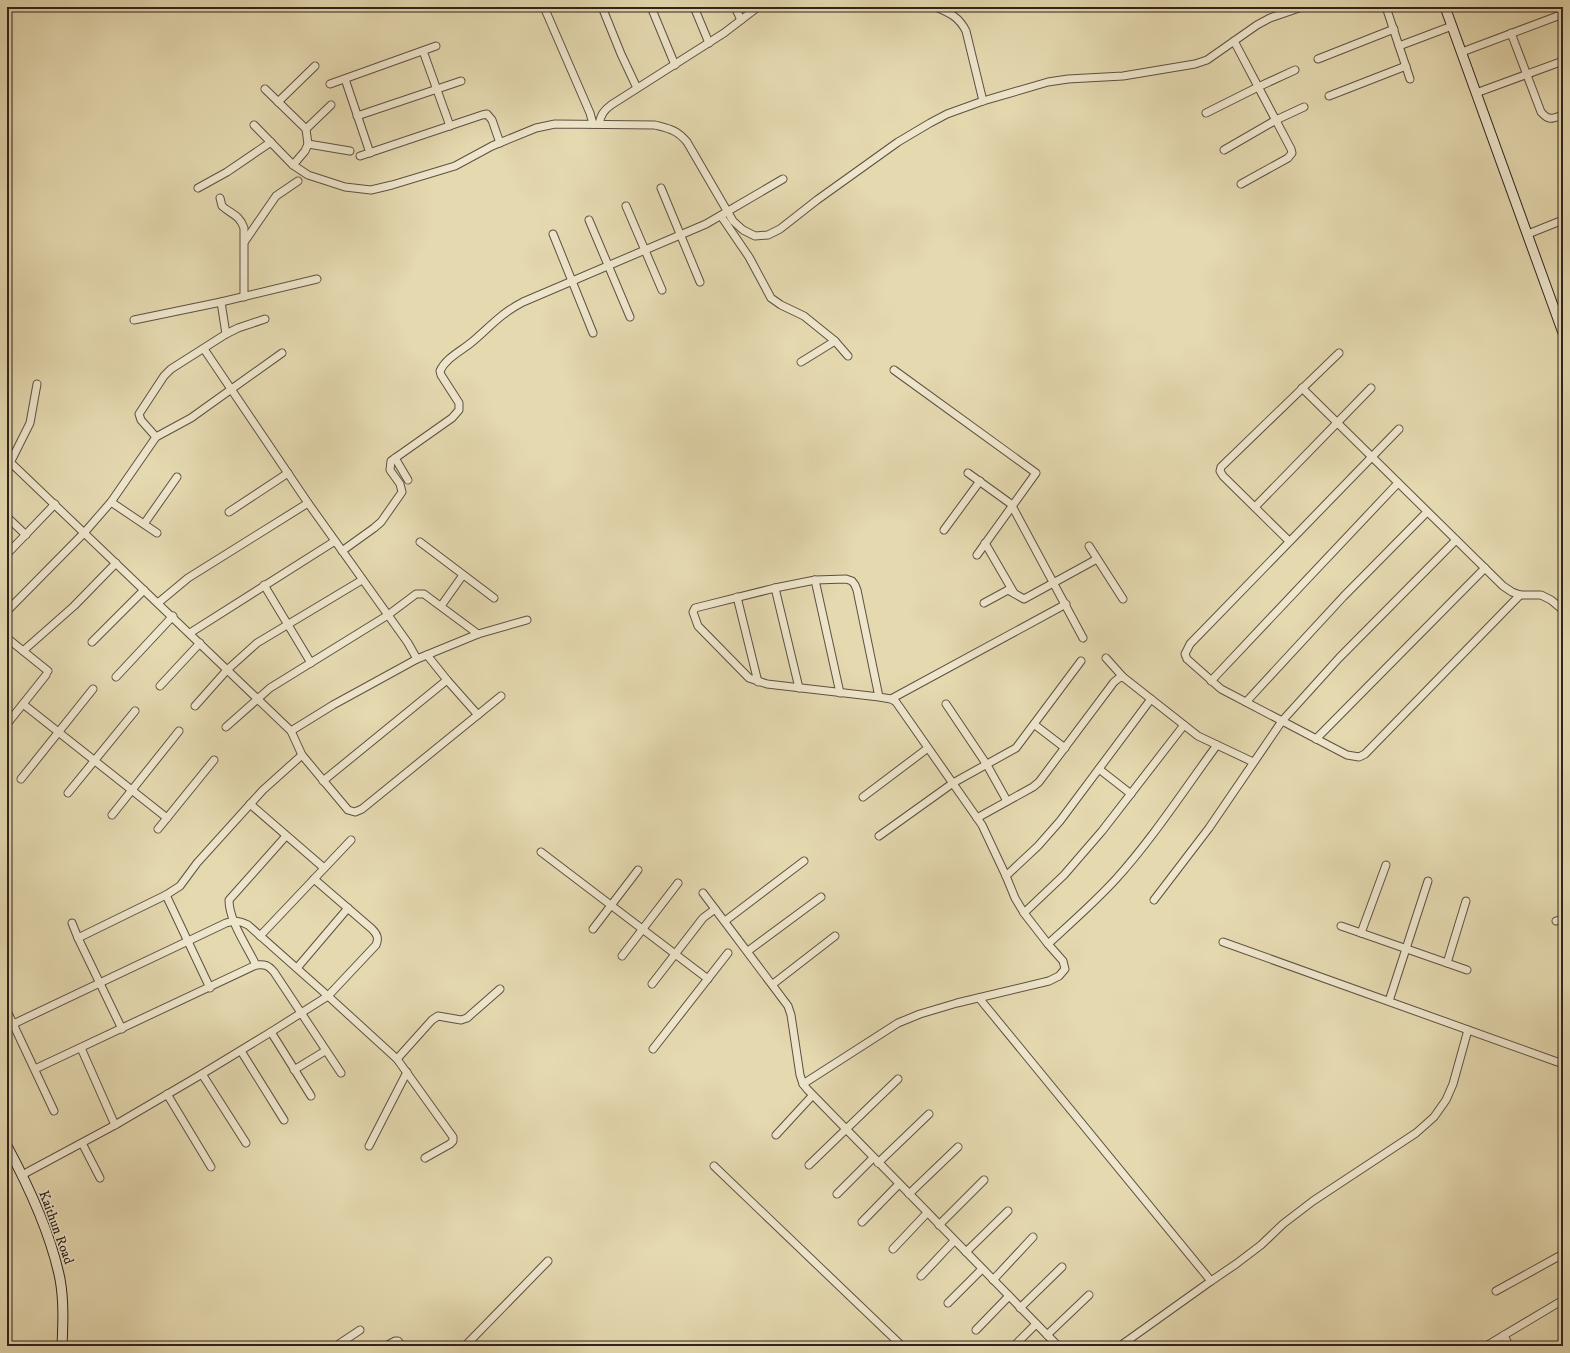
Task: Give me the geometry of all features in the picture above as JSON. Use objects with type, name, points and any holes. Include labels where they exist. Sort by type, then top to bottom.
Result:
[{"type":"street","points":[[544,7],[596,124]]},
{"type":"street","points":[[602,7],[638,88]]},
{"type":"street","points":[[650,7],[676,65]]},
{"type":"street","points":[[694,7],[709,43]]},
{"type":"street","points":[[736,7],[741,20]]},
{"type":"street","points":[[596,124],[604,110],[709,43],[758,7]]},
{"type":"street","points":[[936,7],[955,16],[962,22],[966,31],[983,101]]},
{"type":"street","points":[[254,125],[294,165],[308,175],[345,187],[371,190],[455,166],[500,143],[536,128],[556,124],[596,124],[655,126],[670,129],[680,134],[687,142],[733,221],[743,230],[754,236],[768,235],[780,230],[817,200],[898,142],[947,114],[983,101],[1055,81],[1123,76],[1195,64],[1207,60],[1257,25],[1270,18],[1302,7]]},
{"type":"street","points":[[1386,7],[1410,80]]},
{"type":"street","points":[[1445,7],[1476,93],[1532,232],[1563,333]]},
{"type":"street","points":[[1462,52],[1563,14]]},
{"type":"street","points":[[1399,46],[1452,26]]},
{"type":"street","points":[[1318,59],[1394,29]]},
{"type":"street","points":[[1511,33],[1541,112],[1545,117],[1552,119],[1563,115]]},
{"type":"street","points":[[1234,41],[1291,149],[1291,155],[1241,184]]},
{"type":"street","points":[[330,84],[436,46]]},
{"type":"street","points":[[423,51],[450,126]]},
{"type":"street","points":[[1476,93],[1563,61]]},
{"type":"street","points":[[278,102],[315,66]]},
{"type":"street","points":[[1329,96],[1406,66]]},
{"type":"street","points":[[1206,113],[1296,70]]},
{"type":"street","points":[[344,79],[370,153]]},
{"type":"street","points":[[357,116],[460,81]]},
{"type":"street","points":[[265,89],[306,130],[308,144],[305,151],[294,165]]},
{"type":"street","points":[[306,130],[331,105]]},
{"type":"street","points":[[1224,150],[1276,120],[1304,107]]},
{"type":"street","points":[[360,156],[487,114],[492,120],[500,143]]},
{"type":"street","points":[[198,188],[227,172],[271,142]]},
{"type":"street","points":[[308,144],[350,151]]},
{"type":"street","points":[[342,551],[374,528],[402,492],[400,484],[390,470],[391,462],[452,418],[459,410],[459,403],[441,376],[440,371],[442,367],[508,310],[721,216],[783,179]]},
{"type":"street","points":[[245,241],[276,196],[298,181]]},
{"type":"street","points":[[661,188],[679,235],[700,282]]},
{"type":"street","points":[[220,198],[222,206],[238,216],[244,228],[244,297]]},
{"type":"street","points":[[626,206],[662,290]]},
{"type":"street","points":[[721,216],[749,257],[771,298],[781,305],[804,316],[835,341],[848,356]]},
{"type":"street","points":[[589,220],[630,317]]},
{"type":"street","points":[[1532,232],[1563,220]]},
{"type":"street","points":[[553,234],[593,333]]},
{"type":"street","points":[[134,320],[244,297],[317,279]]},
{"type":"street","points":[[221,302],[226,334]]},
{"type":"street","points":[[156,437],[141,420],[139,414],[164,376],[171,369],[226,334],[238,328],[265,319]]},
{"type":"street","points":[[801,362],[835,341]]},
{"type":"street","points":[[204,349],[308,503],[388,615],[417,659]]},
{"type":"street","points":[[7,611],[84,533],[111,502],[156,437],[191,418],[282,353]]},
{"type":"street","points":[[1289,541],[1223,476],[1220,471],[1221,467],[1339,353]]},
{"type":"street","points":[[894,370],[1036,473],[976,555]]},
{"type":"street","points":[[7,469],[30,423],[37,384]]},
{"type":"street","points":[[1302,388],[1503,586],[1520,595],[1541,595],[1551,600],[1563,610]]},
{"type":"street","points":[[1255,507],[1371,388]]},
{"type":"street","points":[[1399,429],[1190,644],[1186,649],[1185,654],[1187,659],[1221,689],[1316,739],[1353,757],[1359,757],[1365,754],[1520,595]]},
{"type":"street","points":[[395,458],[408,480]]},
{"type":"street","points":[[10,462],[173,616],[291,731],[302,755],[348,810],[355,812],[362,809],[501,696]]},
{"type":"street","points":[[229,512],[288,473]]},
{"type":"street","points":[[968,473],[1012,506],[1083,638]]},
{"type":"street","points":[[144,524],[177,477]]},
{"type":"street","points":[[944,530],[980,482]]},
{"type":"street","points":[[1211,681],[1398,483]]},
{"type":"street","points":[[111,502],[157,533]]},
{"type":"street","points":[[158,603],[188,578],[308,503]]},
{"type":"street","points":[[7,554],[54,504]]},
{"type":"street","points":[[1246,702],[1343,597],[1427,512]]},
{"type":"street","points":[[7,517],[26,535]]},
{"type":"street","points":[[1154,900],[1209,828],[1282,721],[1339,658],[1456,540]]},
{"type":"street","points":[[190,633],[335,541]]},
{"type":"street","points":[[420,542],[494,598]]},
{"type":"street","points":[[985,542],[1014,593]]},
{"type":"street","points":[[1089,546],[1123,599]]},
{"type":"street","points":[[984,603],[1008,590],[1024,599],[1097,559]]},
{"type":"street","points":[[24,651],[74,606],[116,563]]},
{"type":"street","points":[[1316,739],[1485,568]]},
{"type":"street","points":[[441,606],[463,575]]},
{"type":"street","points":[[803,1084],[898,1023],[920,1014],[1049,981],[1059,976],[1064,969],[1063,961],[1024,913],[1015,898],[991,841],[977,818],[901,707],[892,699],[758,682],[749,678],[703,632],[695,620],[693,612],[695,608],[775,588],[814,580],[846,579],[855,585],[879,697]]},
{"type":"street","points":[[195,706],[227,670],[257,643],[362,580]]},
{"type":"street","points":[[814,580],[840,693]]},
{"type":"street","points":[[264,585],[311,663]]},
{"type":"street","points":[[775,588],[799,688]]},
{"type":"street","points":[[92,642],[144,590]]},
{"type":"street","points":[[226,726],[270,688],[388,615],[416,594],[424,594],[478,634]]},
{"type":"street","points":[[738,597],[758,682]]},
{"type":"street","points":[[892,699],[1066,604]]},
{"type":"street","points":[[116,676],[173,616]]},
{"type":"street","points":[[291,731],[333,705],[417,659],[478,634],[527,620]]},
{"type":"street","points":[[7,638],[24,651],[47,673],[7,724]]},
{"type":"street","points":[[160,686],[200,643]]},
{"type":"street","points":[[427,655],[478,715]]},
{"type":"street","points":[[1106,658],[1123,677],[1198,736],[1253,762]]},
{"type":"street","points":[[879,836],[953,783],[1016,748],[1081,661]]},
{"type":"street","points":[[977,818],[1033,787],[1039,782],[1114,682],[1123,677]]},
{"type":"street","points":[[324,781],[447,680]]},
{"type":"street","points":[[21,779],[93,689]]},
{"type":"street","points":[[1006,876],[1038,846],[1060,821],[1151,699]]},
{"type":"street","points":[[23,704],[167,818]]},
{"type":"street","points":[[946,704],[987,765],[1007,801]]},
{"type":"street","points":[[68,793],[135,710]]},
{"type":"street","points":[[1034,725],[1065,748]]},
{"type":"street","points":[[1024,913],[1064,875],[1102,831],[1184,725]]},
{"type":"street","points":[[112,815],[179,731]]},
{"type":"street","points":[[1048,944],[1095,901],[1117,878],[1142,847],[1217,745]]},
{"type":"street","points":[[863,797],[928,748]]},
{"type":"street","points":[[78,938],[166,895],[180,886],[197,863],[263,790],[302,755]]},
{"type":"street","points":[[158,828],[214,760]]},
{"type":"street","points":[[1099,769],[1131,794]]},
{"type":"street","points":[[250,804],[324,868]]},
{"type":"street","points":[[256,965],[234,921],[229,907],[229,900],[286,836]]},
{"type":"street","points":[[260,936],[351,840]]},
{"type":"street","points":[[541,852],[708,979]]},
{"type":"street","points":[[725,921],[804,861]]},
{"type":"street","points":[[1361,934],[1386,865]]},
{"type":"street","points":[[593,929],[638,870]]},
{"type":"street","points":[[22,1175],[82,1143],[202,1074],[328,996],[378,940],[372,929],[314,879]]},
{"type":"street","points":[[1389,1001],[1428,880]]},
{"type":"street","points":[[622,956],[678,883]]},
{"type":"street","points":[[703,893],[773,984],[788,1006],[790,1010],[800,1075],[803,1084],[812,1096],[1058,1346]]},
{"type":"street","points":[[166,895],[210,988]]},
{"type":"street","points":[[748,951],[821,897]]},
{"type":"street","points":[[1447,963],[1466,901]]},
{"type":"street","points":[[297,968],[348,908]]},
{"type":"street","points":[[652,984],[704,918],[715,909]]},
{"type":"street","points":[[10,1025],[226,923],[240,921],[248,925],[297,968],[397,1059],[453,1137],[453,1141],[450,1144],[425,1158]]},
{"type":"street","points":[[72,923],[122,1029]]},
{"type":"street","points":[[1341,926],[1467,970]]},
{"type":"street","points":[[773,984],[835,936]]},
{"type":"street","points":[[1223,942],[1563,1064]]},
{"type":"street","points":[[653,1049],[728,953]]},
{"type":"street","points":[[35,1069],[210,988],[256,965],[263,964],[269,966],[274,972],[341,1073]]},
{"type":"street","points":[[397,1059],[432,1020],[438,1016],[461,1020],[467,1018],[500,989]]},
{"type":"street","points":[[979,998],[1211,1281]]},
{"type":"street","points":[[7,1011],[10,1025],[35,1069],[54,1111]]},
{"type":"street","points":[[1120,1346],[1236,1264],[1313,1201],[1416,1133],[1434,1117],[1446,1100],[1453,1084],[1468,1030]]},
{"type":"street","points":[[271,1032],[311,1096]]},
{"type":"street","points":[[81,1048],[114,1125]]},
{"type":"street","points":[[294,1070],[325,1050]]},
{"type":"street","points":[[241,1051],[284,1120]]},
{"type":"street","points":[[369,1146],[407,1072]]},
{"type":"street","points":[[202,1074],[246,1143]]},
{"type":"street","points":[[809,1165],[898,1079]]},
{"type":"street","points":[[167,1094],[211,1167]]},
{"type":"street","points":[[776,1135],[812,1096]]},
{"type":"street","points":[[878,1163],[929,1114]]},
{"type":"street","points":[[82,1143],[100,1178]]},
{"type":"street","name":"Kaithun Road","points":[[7,1146],[22,1175],[54,1257],[60,1280],[63,1311],[62,1346]]},
{"type":"street","points":[[909,1194],[958,1147]]},
{"type":"street","points":[[837,1194],[873,1158]]},
{"type":"street","points":[[714,1166],[902,1346]]},
{"type":"street","points":[[939,1225],[984,1180]]},
{"type":"street","points":[[862,1222],[899,1184]]},
{"type":"street","points":[[966,1252],[1008,1211]]},
{"type":"street","points":[[893,1248],[927,1213]]},
{"type":"street","points":[[993,1280],[1033,1237]]},
{"type":"street","points":[[921,1276],[954,1241]]},
{"type":"street","points":[[1496,1291],[1563,1254]]},
{"type":"street","points":[[465,1346],[548,1261]]},
{"type":"street","points":[[1020,1308],[1062,1267]]},
{"type":"street","points":[[948,1303],[982,1269]]},
{"type":"street","points":[[1047,1335],[1089,1295]]},
{"type":"street","points":[[976,1330],[1009,1296]]},
{"type":"street","points":[[1486,1346],[1563,1300]]},
{"type":"street","points":[[1014,1346],[1036,1324]]},
{"type":"street","points":[[336,1346],[360,1330]]},
{"type":"street","points":[[1504,1335],[1509,1346]]},
{"type":"street","points":[[386,1346],[395,1340],[402,1346]]}]
